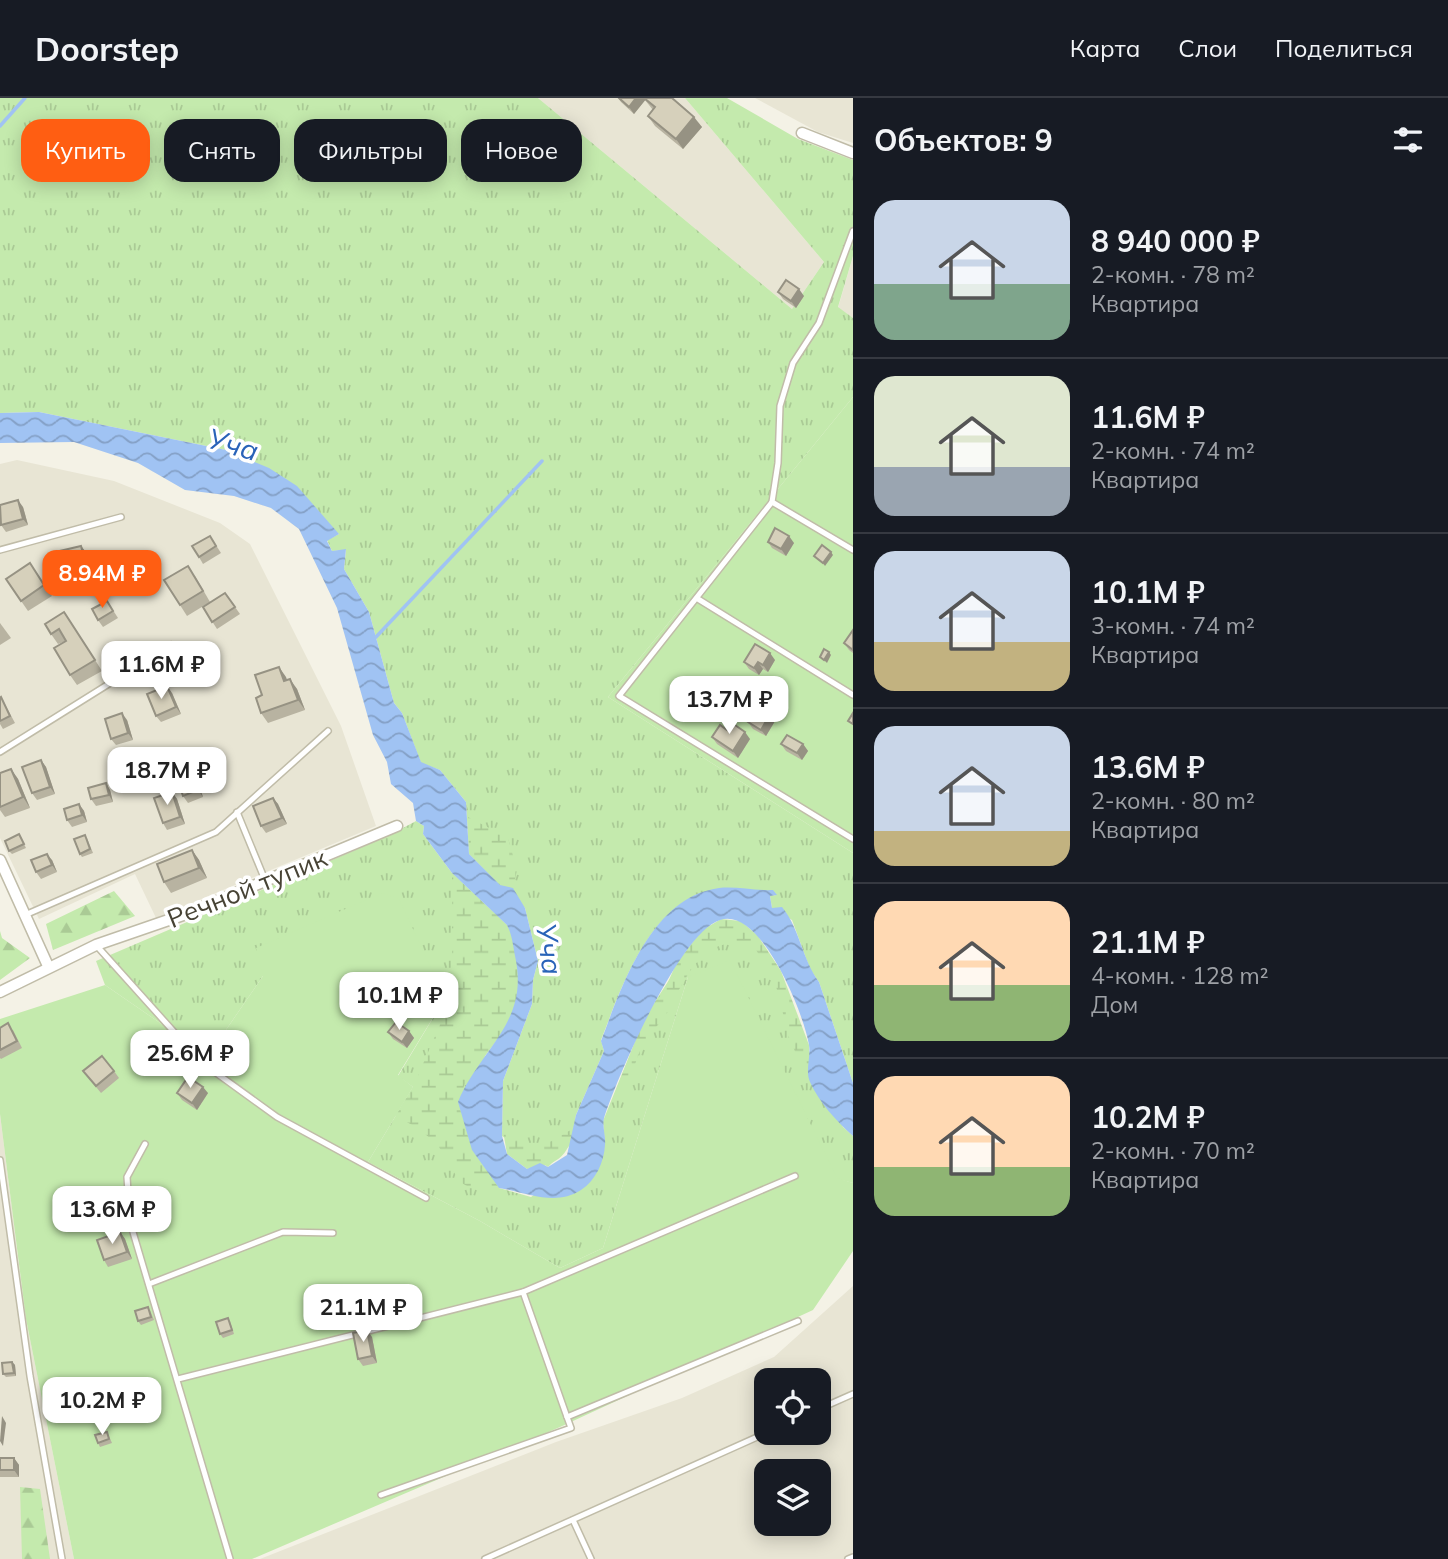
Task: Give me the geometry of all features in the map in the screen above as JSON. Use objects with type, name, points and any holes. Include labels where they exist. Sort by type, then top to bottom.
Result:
[{"type":"street","points":[[802,133],[853,153]]},
{"type":"street","name":"Речной тупик","points":[[0,992],[48,966],[96,945],[186,915],[397,826]]},
{"type":"street","points":[[0,860],[48,966]]},
{"type":"lane","points":[[853,231],[819,323],[793,363],[783,395],[779,463],[772,502],[619,696],[853,839]]},
{"type":"lane","points":[[772,502],[853,550]]},
{"type":"lane","points":[[0,550],[121,517]]},
{"type":"lane","points":[[698,599],[853,695]]},
{"type":"lane","points":[[0,752],[171,645]]},
{"type":"lane","points":[[25,915],[216,832],[328,731]]},
{"type":"lane","points":[[237,813],[265,880]]},
{"type":"lane","points":[[96,945],[201,1062],[276,1117],[426,1198]]},
{"type":"lane","points":[[145,1144],[127,1177],[130,1222],[230,1559]]},
{"type":"lane","points":[[0,1160],[30,1376],[62,1559]]},
{"type":"lane","points":[[178,1379],[523,1292],[795,1177]]},
{"type":"lane","points":[[149,1284],[283,1232],[333,1233]]},
{"type":"lane","points":[[381,1495],[571,1428],[523,1292]]},
{"type":"lane","points":[[566,1417],[798,1321]]},
{"type":"lane","points":[[831,1404],[853,1394]]},
{"type":"lane","points":[[485,1559],[754,1438]]},
{"type":"lane","points":[[573,1520],[591,1559]]},
{"type":"lane","points":[[848,1559],[853,1556]]},
{"type":"shaded area","points":[[538,98],[685,98],[824,262],[792,309],[582,135],[582,119],[563,119]]},
{"type":"shaded area","points":[[755,98],[853,98],[853,143],[818,132]]},
{"type":"shaded area","points":[[853,256],[853,318],[838,308]]},
{"type":"shaded area","points":[[17,460],[114,481],[220,523],[250,544],[341,726],[376,826],[156,918],[135,874],[39,919],[0,838],[0,464]]},
{"type":"shaded area","points":[[0,1114],[26,1319],[74,1559],[0,1559]]},
{"type":"shaded area","points":[[853,1286],[853,1559],[260,1559],[556,1442],[682,1398],[774,1357]]},
{"type":"green space","points":[[0,98],[538,98],[563,119],[461,119],[461,182],[582,182],[582,135],[792,309],[824,262],[685,98],[727,98],[798,139],[853,160],[853,256],[838,307],[853,318],[853,397],[608,697],[853,853],[853,1083],[819,982],[810,969],[792,920],[772,908],[770,896],[776,895],[739,889],[717,889],[694,897],[674,910],[642,948],[619,994],[601,1040],[604,1051],[576,1115],[571,1144],[548,1167],[502,1136],[503,1081],[532,1004],[533,980],[538,961],[525,908],[469,854],[466,802],[440,770],[421,763],[402,713],[394,703],[369,612],[344,569],[346,550],[332,551],[327,540],[339,534],[226,450],[39,412],[0,413]]},
{"type":"green space","points":[[853,397],[853,853],[608,697]]},
{"type":"green space","points":[[468,817],[508,838],[517,870],[513,888],[500,886],[469,854]]},
{"type":"green space","points":[[416,821],[424,826],[423,834],[452,873],[507,925],[484,1060],[499,1188],[531,1197],[605,1145],[603,1121],[645,1017],[701,931],[758,936],[843,1127],[853,1136],[853,1183],[837,1179],[688,977],[603,1248],[560,1268],[480,1221],[368,1162],[413,1087],[398,1076],[445,998],[263,976],[208,1056],[105,985],[96,961],[388,836]]},
{"type":"green space","points":[[452,873],[507,925],[512,934],[520,978],[519,993],[510,1023],[466,1081],[458,1102],[472,1150],[499,1188],[483,1189],[464,1184],[432,1140],[395,1116],[413,1087],[452,997]]},
{"type":"green space","points":[[114,891],[135,916],[53,950],[46,924]]},
{"type":"green space","points":[[382,893],[399,899],[445,998],[398,1075],[413,1087],[368,1162],[480,1221],[560,1268],[603,1248],[688,977],[730,960],[837,1178],[853,1183],[853,1251],[813,1310],[560,1427],[252,1559],[74,1559],[26,1319],[0,1114],[0,1019],[105,985],[208,1056],[263,976],[256,948]]},
{"type":"green space","points":[[721,919],[741,921],[758,936],[781,971],[809,1045],[809,1080],[790,1041],[775,982],[752,943],[734,942],[708,952],[689,973],[664,1017],[646,1040],[630,1076],[614,1095],[645,1017],[665,989],[676,964],[701,931]]},
{"type":"green space","points":[[0,931],[2,938],[30,958],[0,980]]},
{"type":"green space","points":[[502,1125],[529,1148],[546,1143],[573,1129],[568,1147],[559,1158],[527,1169],[507,1154]]},
{"type":"green space","points":[[20,1487],[40,1489],[50,1559],[22,1559]]},
{"type":"water","points":[[39,412],[226,450],[269,468],[297,486],[339,534],[327,541],[332,551],[346,549],[344,569],[369,612],[394,703],[402,713],[421,762],[440,770],[466,802],[469,854],[500,885],[513,888],[525,908],[538,961],[533,980],[532,1004],[503,1081],[502,1136],[507,1154],[527,1169],[540,1163],[548,1167],[567,1155],[576,1115],[604,1051],[601,1041],[642,947],[657,926],[675,908],[695,895],[719,888],[773,890],[777,895],[770,896],[772,908],[782,907],[793,925],[819,982],[853,1083],[853,1136],[828,1111],[810,1082],[805,1030],[799,1010],[778,966],[765,945],[750,929],[735,920],[720,920],[704,930],[687,950],[669,977],[636,1040],[604,1118],[604,1151],[601,1164],[591,1181],[571,1195],[551,1198],[499,1188],[472,1150],[458,1102],[501,1034],[516,999],[518,979],[510,933],[507,925],[452,873],[423,834],[424,826],[416,821],[413,803],[391,784],[387,762],[373,735],[337,608],[299,529],[271,508],[234,496],[185,490],[138,463],[74,442],[0,443],[0,413]]},
{"type":"building","points":[[619,98],[636,98],[629,107]]},
{"type":"building","points":[[644,98],[672,98],[694,117],[676,139],[648,116],[655,107]]},
{"type":"building","points":[[786,280],[799,289],[791,301],[778,292]]},
{"type":"building","points":[[18,500],[23,519],[1,525],[0,505]]},
{"type":"building","points":[[775,528],[789,536],[781,549],[768,542]]},
{"type":"building","points":[[210,536],[216,546],[199,557],[192,546]]},
{"type":"building","points":[[822,545],[831,552],[823,563],[814,556]]},
{"type":"building","points":[[81,546],[87,569],[56,576],[51,553]]},
{"type":"building","points":[[30,563],[44,585],[21,601],[6,579]]},
{"type":"building","points":[[188,566],[203,591],[180,605],[164,580]]},
{"type":"building","points":[[225,593],[235,607],[212,622],[203,607]]},
{"type":"building","points":[[107,601],[113,611],[98,620],[92,609]]},
{"type":"building","points":[[64,612],[95,660],[70,675],[54,648],[66,641],[59,629],[51,634],[45,624]]},
{"type":"building","points":[[853,630],[853,650],[844,643]]},
{"type":"building","points":[[755,644],[770,653],[763,665],[758,662],[754,668],[744,662]]},
{"type":"building","points":[[824,649],[829,652],[824,660],[820,657]]},
{"type":"building","points":[[279,667],[284,681],[290,679],[298,700],[261,713],[256,698],[262,695],[255,675]]},
{"type":"building","points":[[167,686],[176,707],[156,716],[147,694]]},
{"type":"building","points":[[0,698],[10,716],[0,721]]},
{"type":"building","points":[[757,707],[770,714],[761,730],[748,722]]},
{"type":"building","points":[[122,713],[128,733],[111,739],[105,719]]},
{"type":"building","points":[[732,723],[745,732],[733,751],[712,737],[720,725],[727,730]]},
{"type":"building","points":[[787,735],[803,744],[797,753],[781,744]]},
{"type":"building","points":[[187,759],[198,790],[183,796],[172,764]]},
{"type":"building","points":[[41,760],[50,787],[32,793],[22,767]]},
{"type":"building","points":[[11,769],[23,797],[0,807],[0,773]]},
{"type":"building","points":[[106,783],[109,795],[91,799],[88,788]]},
{"type":"building","points":[[172,792],[180,817],[163,823],[154,798]]},
{"type":"building","points":[[273,798],[282,818],[261,826],[253,806]]},
{"type":"building","points":[[79,804],[82,815],[67,820],[64,809]]},
{"type":"building","points":[[19,834],[24,844],[9,851],[5,841]]},
{"type":"building","points":[[85,835],[90,849],[80,854],[74,839]]},
{"type":"building","points":[[192,850],[199,868],[164,882],[157,864]]},
{"type":"building","points":[[47,854],[52,865],[36,872],[31,860]]},
{"type":"building","points":[[396,1022],[409,1031],[402,1042],[388,1032]]},
{"type":"building","points":[[8,1023],[17,1041],[0,1050],[0,1028]]},
{"type":"building","points":[[102,1056],[114,1071],[96,1086],[83,1071]]},
{"type":"building","points":[[188,1077],[203,1087],[192,1103],[177,1093]]},
{"type":"building","points":[[120,1232],[127,1252],[104,1260],[97,1240]]},
{"type":"building","points":[[148,1307],[151,1317],[138,1321],[135,1311]]},
{"type":"building","points":[[228,1318],[232,1330],[220,1334],[216,1322]]},
{"type":"building","points":[[367,1330],[372,1356],[358,1359],[353,1333]]},
{"type":"building","points":[[12,1362],[14,1373],[3,1374],[2,1363]]},
{"type":"building","points":[[107,1432],[109,1439],[98,1443],[95,1435]]},
{"type":"building","points":[[0,1458],[14,1458],[14,1470],[0,1470]]},
{"type":"waterway","points":[[0,126],[25,98]]},
{"type":"waterway","points":[[376,637],[542,461]]},
{"type":"water label","name":"Уча","points":[[233,444]]},
{"type":"water label","name":"Уча","points":[[550,949]]}]
